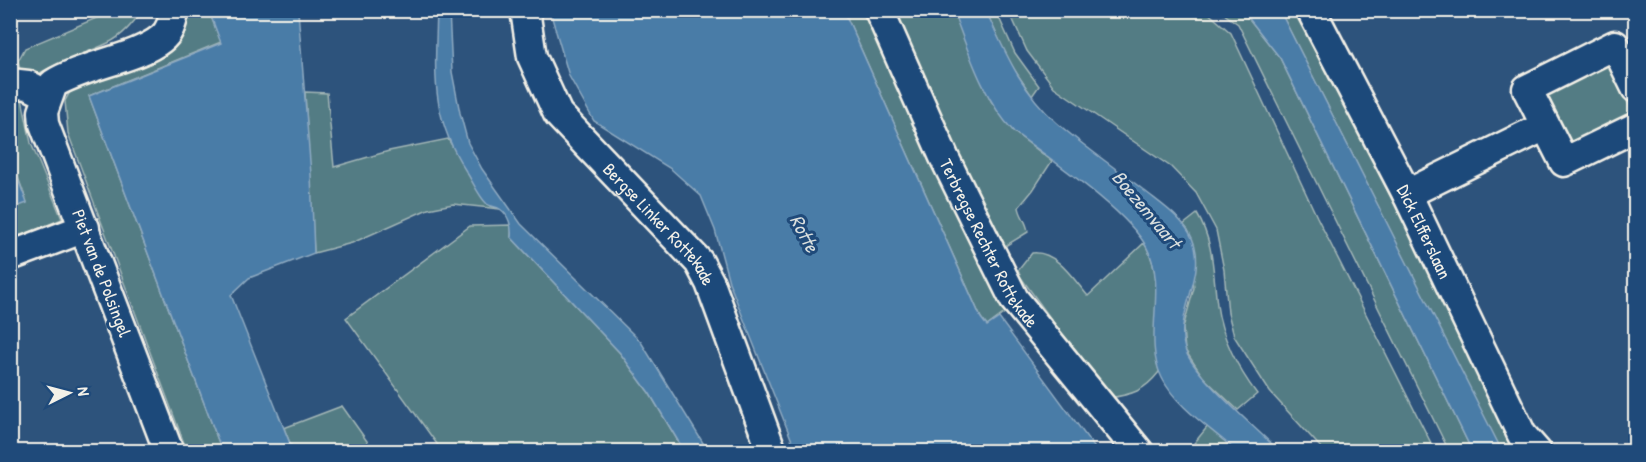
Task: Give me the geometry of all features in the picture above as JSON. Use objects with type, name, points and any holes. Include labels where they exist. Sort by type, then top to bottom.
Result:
[{"type":"street","points":[[10,83],[28,85],[48,95],[53,84],[64,78],[153,45],[169,29],[174,10]]},
{"type":"street","name":"Bergse Linker Rottekade","points":[[525,10],[532,57],[558,114],[699,262],[710,283],[772,452]]},
{"type":"street","name":"Terbregse Rechter Rottekade","points":[[879,10],[944,157],[1014,299],[1139,452]]},
{"type":"street","name":"Dick Elfferslaan","points":[[1311,10],[1407,194],[1522,435],[1537,452]]},
{"type":"street","points":[[1634,83],[1615,45],[1527,89],[1564,162],[1635,127]]},
{"type":"street","name":"Piet van de Polsingel","points":[[48,95],[43,112],[44,124],[85,228],[165,450]]},
{"type":"street","points":[[1407,194],[1545,126]]},
{"type":"street","points":[[10,256],[85,228]]},
{"type":"green space","points":[[113,11],[142,11],[118,37],[54,66],[23,84],[18,61],[25,48]]},
{"type":"green space","points":[[176,11],[209,11],[221,42],[89,96],[222,451],[187,451],[68,133],[65,101],[71,90]]},
{"type":"green space","points":[[844,11],[873,11],[1018,303],[987,326],[981,318]]},
{"type":"green space","points":[[884,11],[953,11],[991,101],[1014,132],[1052,161],[1019,207],[1028,232],[997,251]]},
{"type":"green space","points":[[986,11],[996,11],[1015,53],[1039,86],[1032,96],[1008,60]]},
{"type":"green space","points":[[1009,11],[1206,11],[1231,33],[1317,217],[1435,451],[1324,451],[1270,392],[1234,336],[1228,313],[1224,270],[1216,230],[1196,193],[1171,167],[1054,87],[1027,51]]},
{"type":"green space","points":[[1220,11],[1243,11],[1280,58],[1472,451],[1449,451],[1238,24]]},
{"type":"green space","points":[[1280,11],[1296,11],[1515,441],[1525,451],[1501,451]]},
{"type":"green space","points":[[1598,66],[1609,66],[1632,111],[1629,119],[1576,146],[1565,144],[1544,102],[1547,92]]},
{"type":"green space","points":[[305,92],[327,93],[334,167],[389,151],[448,139],[488,205],[500,209],[453,204],[428,209],[352,243],[314,253]]},
{"type":"green space","points":[[22,99],[31,143],[62,219],[11,240],[11,209],[27,202],[11,158],[11,103]]},
{"type":"green space","points":[[1197,214],[1210,247],[1219,317],[1226,340],[1243,374],[1257,394],[1238,410],[1203,377],[1185,350],[1183,328],[1194,288],[1188,230],[1183,225]]},
{"type":"green space","points":[[512,225],[511,237],[620,353],[650,394],[684,451],[442,451],[346,318],[470,226]]},
{"type":"green space","points":[[1144,243],[1151,256],[1157,288],[1159,372],[1148,384],[1137,391],[1108,398],[1017,272],[1032,253],[1041,253],[1064,267],[1088,296]]},
{"type":"green space","points":[[342,406],[374,451],[293,451],[284,428]]},
{"type":"green space","points":[[1208,426],[1236,451],[1187,452]]},
{"type":"water","points":[[209,11],[298,11],[311,174],[314,253],[249,278],[231,295],[293,451],[222,451],[89,96],[221,43]]},
{"type":"water","points":[[437,11],[449,11],[452,72],[460,113],[468,143],[482,169],[521,224],[641,342],[708,451],[684,451],[650,394],[620,353],[511,237],[506,214],[487,204],[479,193],[455,152],[441,114],[436,76]]},
{"type":"water","name":"Rotte","points":[[550,11],[844,11],[981,318],[987,326],[999,318],[1097,451],[796,451],[729,282],[715,230],[701,196],[671,169],[594,121],[569,76]]},
{"type":"water","name":"Boezemvaart","points":[[953,11],[986,11],[1023,84],[1044,110],[1078,140],[1175,215],[1185,226],[1195,247],[1197,262],[1184,322],[1183,337],[1186,352],[1192,363],[1214,389],[1279,451],[1236,451],[1196,418],[1169,389],[1156,363],[1154,347],[1155,280],[1153,263],[1147,248],[1123,218],[1106,202],[1014,132],[1003,119],[978,75]]},
{"type":"water","points":[[1243,11],[1280,11],[1502,451],[1472,451],[1280,58]]},
{"type":"water","points":[[10,158],[27,203],[11,209],[10,209]]}]
